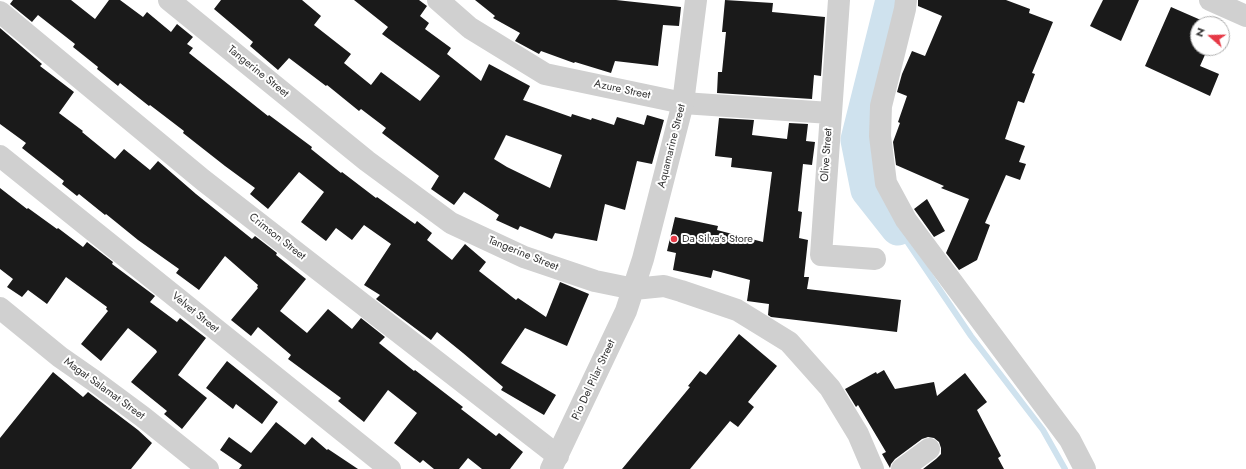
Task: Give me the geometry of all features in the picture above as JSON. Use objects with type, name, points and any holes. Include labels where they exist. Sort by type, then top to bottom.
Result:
[{"type":"street","name":"Tangerine Street","points":[[169,0],[367,161],[451,223],[524,257],[595,281],[634,289],[664,286],[724,305],[738,310],[789,342],[830,388],[858,434],[873,469]]},
{"type":"street","name":"Azure Street","points":[[438,0],[470,28],[545,74],[683,103],[830,113]]},
{"type":"street","name":"Aquamarine Street","points":[[634,289],[683,103],[696,0]]},
{"type":"street","name":"Olive Street","points":[[839,0],[821,255],[875,259]]},
{"type":"street","points":[[906,0],[881,106],[880,136],[886,184],[906,220],[1070,440],[1085,469]]},
{"type":"street","points":[[1210,0],[1246,16]]},
{"type":"street","name":"Crimson Street","points":[[0,12],[203,180],[555,463]]},
{"type":"street","name":"Velvet Street","points":[[0,156],[390,469]]},
{"type":"street","name":"Pio Del Pilar Street","points":[[555,463],[626,311],[634,289]]},
{"type":"street","name":"Magat Salamat Street","points":[[0,308],[60,357],[137,413],[208,469]]},
{"type":"street","points":[[902,469],[930,449]]},
{"type":"building","points":[[13,0],[71,0],[95,19],[109,0],[120,0],[143,17],[147,12],[171,32],[177,24],[193,37],[187,44],[193,48],[189,53],[268,116],[269,115],[312,147],[311,149],[341,173],[342,172],[376,198],[377,197],[415,224],[417,221],[432,233],[427,240],[452,260],[465,244],[486,262],[479,271],[516,300],[518,298],[546,317],[560,282],[589,294],[567,346],[525,328],[501,363],[556,395],[544,415],[501,390],[503,387],[437,332],[431,340],[376,299],[380,295],[364,285],[391,244],[364,225],[352,240],[336,228],[326,241],[301,222],[324,192],[299,172],[268,209],[250,194],[255,188],[183,133],[184,131],[150,105],[149,106],[120,83],[118,86],[97,69],[98,67],[73,47],[75,44],[38,15],[32,22],[10,4]]},
{"type":"building","points":[[221,0],[302,0],[321,16],[314,25],[351,54],[344,63],[371,85],[381,72],[420,101],[440,76],[382,34],[388,27],[354,0],[419,0],[427,6],[420,16],[429,23],[425,29],[451,48],[447,54],[481,81],[489,64],[530,86],[523,100],[571,117],[572,114],[614,125],[617,117],[644,125],[647,115],[664,120],[652,164],[637,161],[625,210],[605,204],[597,241],[555,233],[552,239],[520,226],[518,230],[496,220],[499,215],[464,192],[454,205],[431,189],[439,176],[382,133],[386,128],[361,109],[359,111],[327,85],[326,86],[289,58],[278,70],[250,46],[253,42],[214,9]],"holes":[[[506,135],[562,155],[550,188],[494,159]]]},
{"type":"building","points":[[475,0],[616,0],[681,7],[679,26],[663,25],[658,66],[615,61],[611,73],[575,62],[574,63],[541,51],[539,54],[515,41],[520,33],[493,18],[495,16]]},
{"type":"building","points":[[725,0],[773,3],[772,12],[825,17],[821,76],[814,75],[812,99],[717,93],[718,72],[722,72],[726,32],[722,32]]},
{"type":"building","points":[[918,0],[1006,0],[1030,9],[1029,13],[1053,22],[1032,73],[1035,74],[1024,103],[1018,101],[1005,139],[1025,146],[1019,162],[1026,164],[1020,180],[1006,175],[985,223],[990,225],[977,260],[959,270],[946,253],[969,199],[941,188],[944,186],[896,165],[893,142],[907,96],[897,92],[902,74],[912,51],[925,56],[942,16],[918,6]]},
{"type":"building","points":[[1103,0],[1139,0],[1121,41],[1090,26]]},
{"type":"building","points":[[1171,7],[1192,16],[1190,16],[1190,56],[1204,56],[1200,66],[1219,74],[1210,96],[1145,66]]},
{"type":"building","points":[[0,28],[42,64],[40,66],[74,92],[59,113],[83,131],[82,132],[115,159],[124,149],[150,170],[158,161],[252,239],[255,236],[306,279],[280,311],[307,333],[328,309],[352,329],[361,318],[385,337],[379,343],[463,407],[461,409],[496,436],[499,433],[523,452],[510,469],[482,469],[468,458],[459,469],[434,469],[423,460],[420,463],[394,443],[417,413],[388,390],[364,422],[338,401],[341,398],[288,359],[291,355],[258,327],[251,336],[231,320],[258,288],[258,285],[225,256],[199,290],[176,273],[179,269],[138,240],[79,194],[77,196],[62,184],[64,181],[22,148],[26,143],[0,124]]},
{"type":"building","points":[[719,118],[754,120],[752,135],[787,139],[789,123],[808,124],[806,141],[815,142],[812,165],[803,164],[798,211],[802,212],[799,238],[808,240],[804,277],[809,277],[807,289],[901,300],[897,332],[771,317],[768,315],[769,304],[747,301],[750,280],[713,270],[711,278],[673,270],[676,253],[667,251],[675,217],[718,226],[717,230],[763,242],[772,172],[731,167],[732,158],[715,156]]},
{"type":"building","points":[[0,188],[27,209],[28,208],[57,229],[58,228],[83,247],[87,242],[113,262],[112,264],[155,296],[150,302],[177,322],[180,318],[206,338],[178,375],[207,398],[182,429],[164,414],[167,411],[131,382],[157,352],[156,350],[128,328],[101,361],[81,344],[108,311],[106,309],[107,307],[66,277],[47,304],[28,290],[22,297],[7,287],[13,279],[0,269]]},
{"type":"building","points":[[927,199],[945,231],[934,237],[914,209]]},
{"type":"building","points":[[739,334],[777,366],[748,402],[754,407],[738,427],[730,421],[690,469],[622,469],[690,387],[688,386],[700,371],[706,375]]},
{"type":"building","points":[[227,361],[278,402],[262,424],[236,404],[233,409],[206,388]]},
{"type":"building","points":[[884,370],[895,389],[934,382],[937,396],[965,373],[987,402],[977,410],[1001,456],[998,458],[1004,469],[923,469],[941,454],[939,442],[934,438],[928,437],[922,439],[895,459],[890,468],[882,454],[886,452],[858,405],[856,407],[845,389],[876,372],[877,374]]},
{"type":"building","points":[[53,372],[83,397],[88,392],[138,430],[152,443],[131,469],[0,469],[0,438]]},
{"type":"building","points":[[276,422],[305,445],[312,437],[327,450],[328,449],[358,469],[239,469],[242,465],[220,450],[229,437],[251,453]]},
{"type":"waterway","points":[[893,0],[858,140],[868,190],[898,228]]},
{"type":"waterway","points":[[898,228],[971,336],[1043,430],[1065,469]]},
{"type":"place","name":"Da Silva's Store","points":[[674,239]]}]
